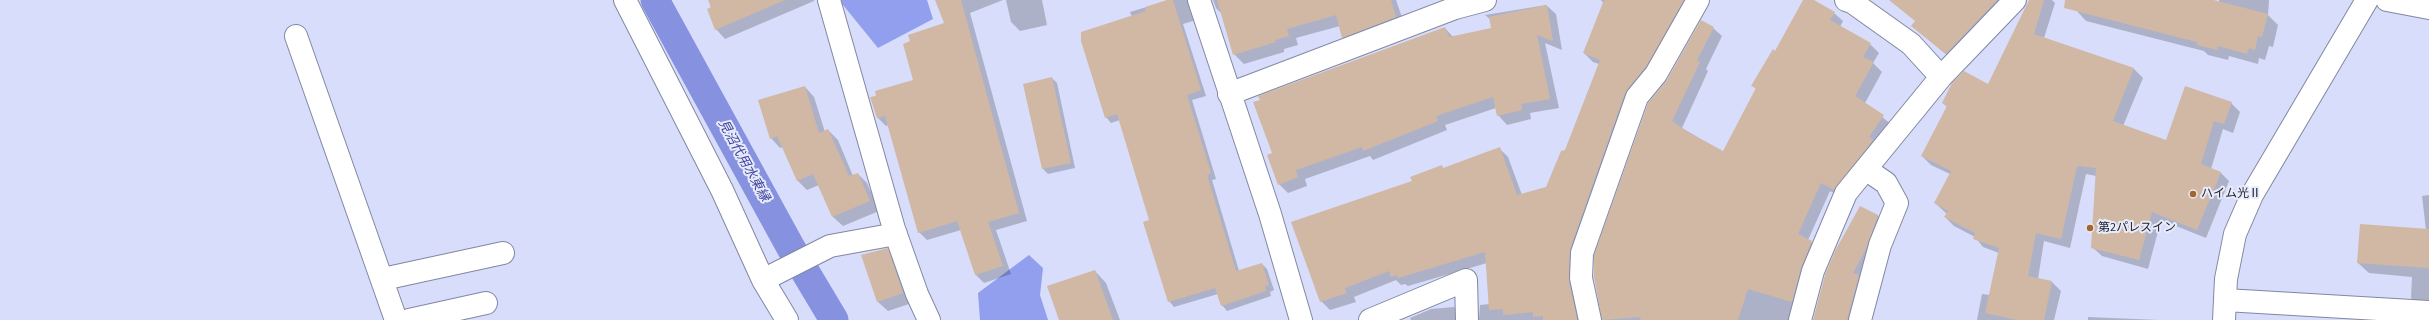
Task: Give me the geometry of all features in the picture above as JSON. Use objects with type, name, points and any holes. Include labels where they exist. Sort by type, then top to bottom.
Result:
[{"type":"street","points":[[625,0],[722,190],[772,275],[787,320]]},
{"type":"street","points":[[830,0],[896,234],[917,294],[929,320]]},
{"type":"street","points":[[1199,0],[1270,214],[1301,320]]},
{"type":"street","points":[[1229,94],[1455,8],[1485,0]]},
{"type":"street","points":[[1590,320],[1581,278],[1582,253],[1637,97],[1656,74],[1698,0]]},
{"type":"street","points":[[1846,0],[1852,2],[1911,44],[1941,77]]},
{"type":"street","points":[[1800,320],[1813,271],[1846,193],[1867,170],[1941,77],[2014,0]]},
{"type":"street","points":[[2367,0],[2252,195],[2234,234],[2226,279],[2224,310],[2429,312]]},
{"type":"street","points":[[2387,0],[2429,8]]},
{"type":"street","points":[[296,36],[383,279],[396,320]]},
{"type":"street","points":[[1860,320],[1880,245],[1897,203],[1886,183],[1867,170]]},
{"type":"street","points":[[772,275],[830,246],[896,234]]},
{"type":"street","points":[[383,279],[503,253]]},
{"type":"street","points":[[1370,320],[1466,280],[1467,320]]},
{"type":"street","points":[[409,320],[486,303]]},
{"type":"shaded area","points":[[839,0],[927,0],[933,19],[878,48]]},
{"type":"shaded area","points":[[1029,255],[1043,268],[1040,295],[1048,320],[980,320],[978,293]]},
{"type":"building","points":[[708,0],[785,0],[715,30],[707,9],[711,7]]},
{"type":"building","points":[[935,0],[961,0],[1019,213],[988,222],[1003,266],[975,275],[957,221],[918,233],[885,116],[877,118],[870,97],[876,96],[875,91],[913,80],[903,44],[910,41],[908,35],[944,23]]},
{"type":"building","points":[[1167,0],[1173,0],[1201,90],[1187,95],[1211,173],[1207,175],[1236,271],[1262,263],[1269,285],[1265,286],[1266,291],[1221,306],[1215,288],[1168,302],[1143,222],[1149,220],[1117,114],[1105,118],[1081,41],[1081,32],[1146,11],[1145,7]]},
{"type":"building","points":[[1217,0],[1391,0],[1396,17],[1342,38],[1336,15],[1287,29],[1289,36],[1275,40],[1276,42],[1233,55]]},
{"type":"building","points":[[1604,0],[1684,0],[1646,67],[1625,93],[1570,249],[1569,280],[1577,320],[1543,320],[1543,316],[1533,317],[1533,312],[1503,315],[1503,309],[1489,310],[1485,252],[1398,278],[1397,275],[1391,277],[1389,271],[1345,288],[1347,293],[1320,302],[1291,222],[1412,181],[1410,177],[1442,165],[1443,168],[1500,147],[1517,195],[1546,187],[1561,151],[1565,150],[1600,60],[1583,53]]},
{"type":"building","points":[[1803,0],[1814,0],[1835,12],[1830,20],[1871,43],[1863,57],[1874,62],[1855,96],[1884,115],[1869,137],[1873,139],[1870,144],[1834,190],[1821,183],[1798,234],[1812,241],[1801,268],[1792,302],[1748,289],[1738,320],[1640,320],[1641,317],[1602,320],[1594,277],[1594,255],[1648,103],[1667,80],[1701,20],[1714,27],[1697,60],[1700,62],[1672,121],[1688,132],[1723,151],[1756,88],[1751,86],[1773,49],[1775,51]]},
{"type":"building","points":[[1889,0],[1997,0],[1946,54],[1911,26],[1915,21]]},
{"type":"building","points":[[2029,0],[2044,0],[2034,34],[2134,68],[2113,121],[2166,140],[2185,86],[2232,102],[2224,124],[2214,121],[2201,164],[2221,172],[2197,230],[2152,212],[2139,260],[2091,248],[2096,168],[2077,166],[2061,239],[2036,233],[2028,276],[2052,281],[2044,320],[2017,320],[1985,313],[1999,248],[1973,239],[1975,233],[1944,217],[1948,211],[1934,203],[1951,171],[1921,156],[1947,106],[1942,103],[1952,83],[1964,71],[1988,84]]},
{"type":"building","points":[[2065,0],[2214,0],[2268,14],[2262,37],[2258,36],[2255,50],[2249,48],[2247,54],[2218,46],[2217,50],[2197,45],[2197,42],[2064,8]]},
{"type":"building","points":[[1547,5],[1553,41],[1537,35],[1550,99],[1521,104],[1522,110],[1497,116],[1493,97],[1436,116],[1438,121],[1363,151],[1362,147],[1296,170],[1298,177],[1278,185],[1267,155],[1272,153],[1253,102],[1260,100],[1258,96],[1445,27],[1449,37],[1491,28],[1489,17]]},
{"type":"building","points":[[1052,77],[1071,163],[1042,169],[1023,84]]},
{"type":"building","points":[[805,86],[819,133],[828,129],[849,176],[858,173],[870,201],[832,217],[813,174],[797,181],[777,136],[770,139],[758,100]]},
{"type":"building","points":[[1860,206],[1878,215],[1866,249],[1853,273],[1859,275],[1847,320],[1813,320],[1825,275],[1835,251]]},
{"type":"building","points":[[2360,224],[2429,229],[2429,268],[2357,263]]},
{"type":"building","points":[[888,248],[903,293],[877,302],[861,255]]},
{"type":"building","points":[[1095,270],[1113,320],[1059,320],[1047,286]]},
{"type":"waterway","name":"見沼代用水東縁","points":[[655,0],[791,248],[834,320]]},
{"type":"place","name":"ハイム光Ⅱ","points":[[2193,194]]},
{"type":"place","name":"第2パレスイン","points":[[2090,228]]}]
